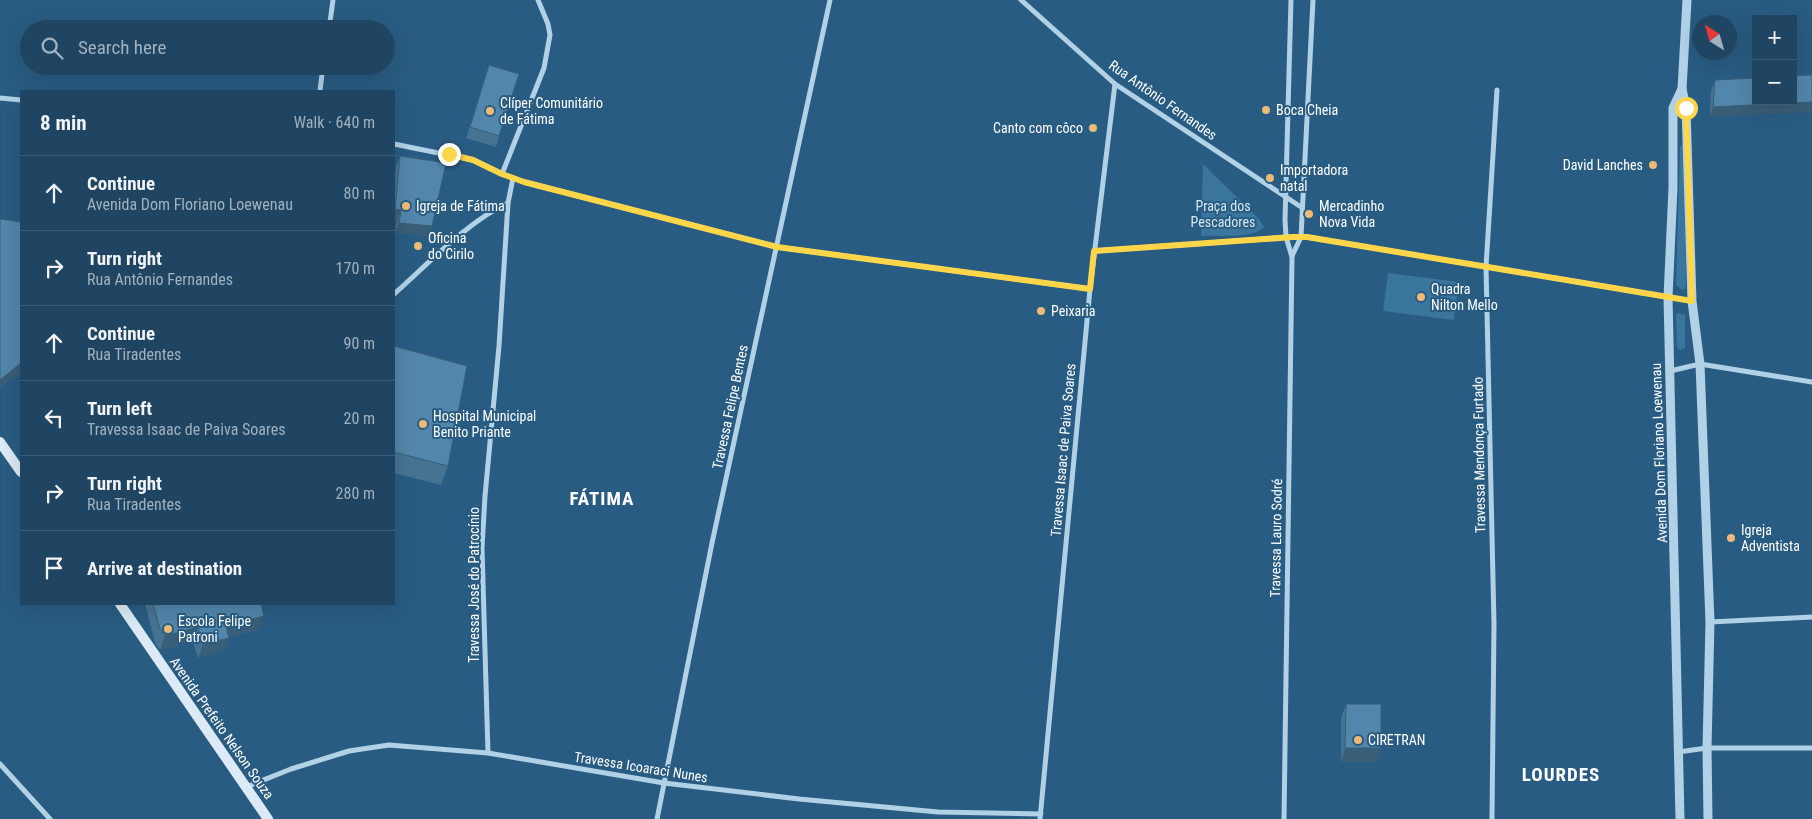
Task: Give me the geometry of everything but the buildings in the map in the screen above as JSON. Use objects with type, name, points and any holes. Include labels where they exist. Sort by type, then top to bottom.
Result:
[{"type":"main road","points":[[0,442],[20,471]]},
{"type":"main road","name":"Avenida Prefeito Nelson Souza","points":[[121,605],[268,819]]},
{"type":"street","points":[[331,20],[334,0]]},
{"type":"street","points":[[502,174],[544,68],[550,36],[548,24],[538,0]]},
{"type":"street","name":"Travessa Felipe Bentes","points":[[658,819],[712,543],[830,0]]},
{"type":"street","name":"Rua Antônio Fernandes","points":[[1021,0],[1115,84],[1301,207]]},
{"type":"street","points":[[1290,237],[1285,220],[1291,0]]},
{"type":"street","name":"Travessa Lauro Sodré","points":[[1292,257],[1301,237],[1301,207],[1313,0]]},
{"type":"street","name":"Avenida Dom Floriano Loewenau","points":[[1687,0],[1682,89],[1686,108],[1692,301],[1700,364],[1710,622],[1707,748],[1708,819]]},
{"type":"street","points":[[320,90],[322,75]]},
{"type":"street","name":"Travessa Isaac de Paiva Soares","points":[[1040,817],[1090,289],[1115,84]]},
{"type":"street","name":"Avenida Dom Floriano Loewenau","points":[[1680,819],[1668,297],[1673,188],[1673,108],[1682,89]]},
{"type":"street","name":"Travessa Mendonça Furtado","points":[[1492,819],[1494,624],[1486,267],[1497,90]]},
{"type":"street","points":[[0,98],[20,100]]},
{"type":"street","points":[[395,144],[473,160],[513,178],[777,247],[1090,289]]},
{"type":"street","name":"Travessa José do Patrocínio","points":[[488,753],[482,548],[485,486],[499,346],[508,203],[513,178]]},
{"type":"street","points":[[395,293],[456,239],[490,212],[508,203]]},
{"type":"street","name":"Travessa Lauro Sodré","points":[[1284,819],[1292,257],[1290,237]]},
{"type":"street","points":[[1094,251],[1301,237],[1692,301]]},
{"type":"street","points":[[1670,371],[1700,364],[1812,382]]},
{"type":"street","points":[[1710,622],[1812,617]]},
{"type":"street","name":"Travessa Icoaraci Nunes","points":[[246,787],[291,769],[349,751],[389,746],[488,753],[664,783],[799,799],[938,812],[1040,817]]},
{"type":"street","points":[[1678,752],[1707,748],[1812,748]]},
{"type":"street","points":[[0,764],[50,819]]},
{"type":"green space","points":[[1683,143],[1685,147],[1686,288],[1682,290],[1676,285],[1680,147]]},
{"type":"green space","name":"Praça dos Pescadores","points":[[1203,164],[1259,219],[1264,227],[1259,231],[1244,235],[1201,236]]},
{"type":"green space","name":"Quadra Nilton Mello","points":[[1388,273],[1459,282],[1454,320],[1383,311]]},
{"type":"green space","points":[[1678,313],[1685,315],[1685,348],[1680,350],[1677,347],[1676,315]]},
{"type":"place","name":"Boca Cheia","points":[[1266,110]]},
{"type":"place","name":"Clíper Comunitário de Fátima","points":[[490,111]]},
{"type":"place","name":"Canto com côco","points":[[1093,128]]},
{"type":"place","name":"David Lanches","points":[[1653,165]]},
{"type":"place","name":"Importadora natal","points":[[1270,178]]},
{"type":"place","name":"Igreja de Fátima","points":[[406,206]]},
{"type":"place","name":"Mercadinho Nova Vida","points":[[1309,214]]},
{"type":"place","name":"Oficina do Cirilo","points":[[418,246]]},
{"type":"place","name":"Quadra Nilton Mello","points":[[1421,297]]},
{"type":"place","name":"Peixaria","points":[[1041,311]]},
{"type":"place","name":"Hospital Municipal Benito Priante","points":[[423,424]]},
{"type":"place","name":"Igreja Adventista","points":[[1731,538]]},
{"type":"place","name":"Escola Felipe Patroni","points":[[168,629]]},
{"type":"place","name":"CIRETRAN","points":[[1358,740]]},
{"type":"district","name":"FÁTIMA","points":[[602,498]]},
{"type":"district","name":"LOURDES","points":[[1561,774]]},
{"type":"route","points":[[449,154],[473,160],[524,182],[777,247],[1090,289],[1094,251],[1301,237],[1692,301],[1686,108]]}]
